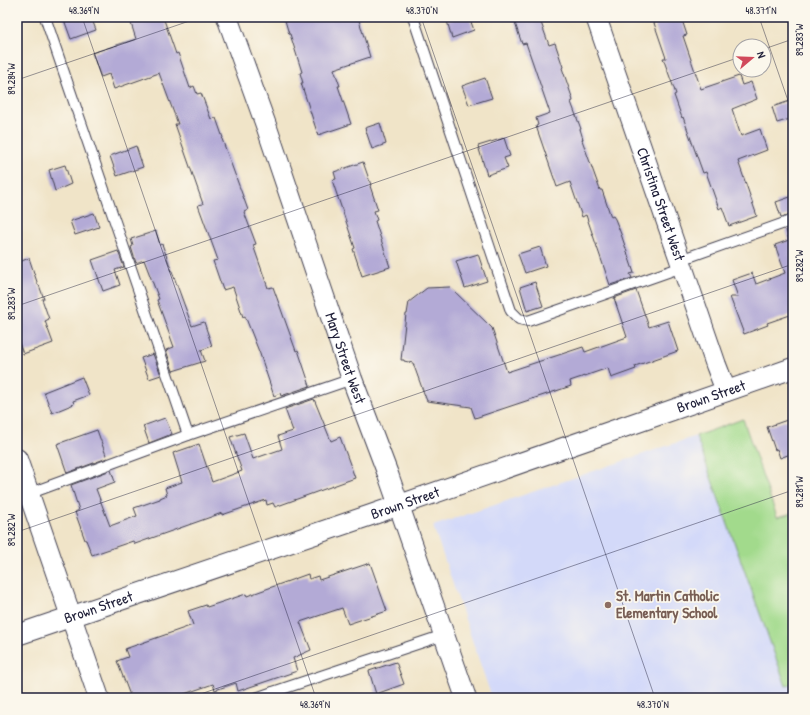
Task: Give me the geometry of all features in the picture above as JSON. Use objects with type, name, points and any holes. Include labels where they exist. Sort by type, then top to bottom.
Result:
[{"type":"street","name":"Mary Street West","points":[[227,17],[268,131],[352,380],[399,505],[466,698]]},
{"type":"street","name":"Christina Street West","points":[[596,17],[726,391]]},
{"type":"street","name":"Brown Street","points":[[17,635],[399,505],[793,368]]},
{"type":"street","points":[[17,459],[23,496],[71,616],[99,698]]},
{"type":"lane","points":[[45,17],[188,435]]},
{"type":"lane","points":[[413,17],[511,311],[519,319],[528,320],[681,264],[793,220]]},
{"type":"lane","points":[[23,496],[188,435],[352,380]]},
{"type":"lane","points":[[256,698],[274,695],[444,634]]},
{"type":"shaded area","name":"St. Martin Catholic Elementary School","points":[[696,436],[786,686],[793,684],[793,698],[492,698],[433,526]]},
{"type":"green space","points":[[743,419],[777,517],[793,513],[793,684],[786,686],[696,436]]},
{"type":"building","points":[[63,17],[91,17],[96,30],[71,39]]},
{"type":"building","points":[[129,17],[163,17],[176,54],[178,53],[190,88],[194,86],[197,94],[201,93],[211,119],[216,118],[223,138],[222,139],[248,210],[244,212],[256,244],[253,245],[268,288],[273,287],[296,351],[298,350],[310,386],[281,396],[280,393],[274,396],[260,354],[245,316],[243,317],[233,287],[223,290],[213,261],[218,260],[198,205],[203,204],[175,124],[178,124],[159,73],[114,89],[109,74],[101,77],[92,53],[136,39]]},
{"type":"building","points":[[284,17],[358,17],[370,57],[334,69],[351,124],[318,135],[301,83],[303,83],[300,73],[302,72]]},
{"type":"building","points":[[459,17],[469,17],[474,30],[452,38],[447,21]]},
{"type":"building","points":[[513,17],[539,17],[549,45],[555,43],[572,97],[573,101],[571,102],[581,129],[582,140],[611,217],[613,216],[615,219],[621,234],[634,273],[630,274],[632,278],[610,285],[586,215],[582,217],[570,182],[557,187],[536,126],[538,125],[536,118],[550,113],[526,43],[522,44]]},
{"type":"building","points":[[662,17],[681,17],[687,35],[683,36],[701,89],[733,78],[740,78],[742,85],[751,82],[757,99],[732,109],[741,136],[760,129],[767,150],[738,161],[757,216],[729,226],[722,207],[719,209],[706,172],[703,173],[674,95],[676,94],[663,58],[666,58],[654,20]]},
{"type":"building","points":[[485,78],[492,98],[469,105],[462,86]]},
{"type":"building","points":[[793,100],[793,118],[777,123],[772,107]]},
{"type":"building","points":[[380,123],[386,144],[372,149],[365,128]]},
{"type":"building","points":[[504,138],[510,156],[504,158],[508,168],[487,175],[478,146]]},
{"type":"building","points":[[136,146],[143,167],[117,176],[110,156]]},
{"type":"building","points":[[363,162],[378,210],[374,211],[377,220],[375,221],[390,267],[362,276],[353,249],[355,248],[332,180],[336,179],[334,172]]},
{"type":"building","points":[[65,165],[71,184],[55,191],[49,170]]},
{"type":"building","points":[[793,196],[793,214],[781,217],[776,202]]},
{"type":"building","points":[[94,213],[99,227],[75,235],[70,221]]},
{"type":"building","points":[[793,227],[793,314],[767,323],[768,325],[744,334],[730,297],[738,297],[732,280],[752,273],[756,284],[785,273],[775,245],[789,240],[786,230]]},
{"type":"building","points":[[156,231],[160,245],[162,244],[192,326],[204,322],[212,346],[201,350],[205,361],[173,371],[166,350],[174,347],[157,300],[159,299],[144,260],[136,263],[131,247],[133,246],[131,239]]},
{"type":"building","points":[[540,247],[546,266],[525,273],[518,254]]},
{"type":"building","points":[[118,251],[124,267],[115,270],[120,285],[103,291],[92,260]]},
{"type":"building","points":[[478,254],[487,281],[465,288],[456,261]]},
{"type":"building","points":[[29,258],[44,299],[42,299],[49,319],[45,321],[53,343],[23,354],[17,337],[17,263]]},
{"type":"building","points":[[535,282],[543,306],[527,311],[520,287]]},
{"type":"building","points":[[450,287],[492,328],[507,372],[583,347],[585,352],[627,337],[614,298],[636,290],[649,327],[668,321],[678,351],[635,366],[636,369],[611,378],[608,368],[570,381],[571,386],[475,418],[471,407],[427,401],[413,363],[401,360],[406,314],[409,302],[427,288]]},
{"type":"building","points":[[153,354],[161,375],[149,379],[141,358]]},
{"type":"building","points":[[82,377],[89,395],[73,401],[74,404],[52,413],[44,392]]},
{"type":"building","points":[[314,399],[331,441],[340,437],[355,478],[275,507],[273,503],[267,505],[266,500],[222,515],[222,513],[135,544],[133,541],[92,555],[75,512],[79,510],[71,485],[111,470],[115,482],[96,489],[110,526],[137,516],[134,508],[160,499],[167,495],[165,488],[182,482],[173,453],[199,444],[212,482],[242,471],[230,437],[244,433],[253,459],[282,449],[278,436],[293,431],[285,409]]},
{"type":"building","points":[[165,418],[172,434],[149,443],[143,426]]},
{"type":"building","points":[[790,419],[793,427],[793,453],[780,458],[777,449],[775,450],[767,427]]},
{"type":"building","points":[[97,430],[107,458],[67,473],[57,444]]},
{"type":"building","points":[[370,563],[387,611],[348,624],[342,608],[300,622],[311,650],[293,658],[297,671],[238,691],[236,683],[215,690],[213,684],[184,694],[186,698],[131,698],[117,661],[128,657],[125,649],[193,625],[188,611],[206,605],[207,607],[246,594],[247,596],[308,574],[309,579],[318,576],[319,580]]},
{"type":"building","points":[[396,662],[404,684],[376,694],[369,671]]},
{"type":"place","name":"St. Martin Catholic Elementary School","points":[[608,605]]}]
